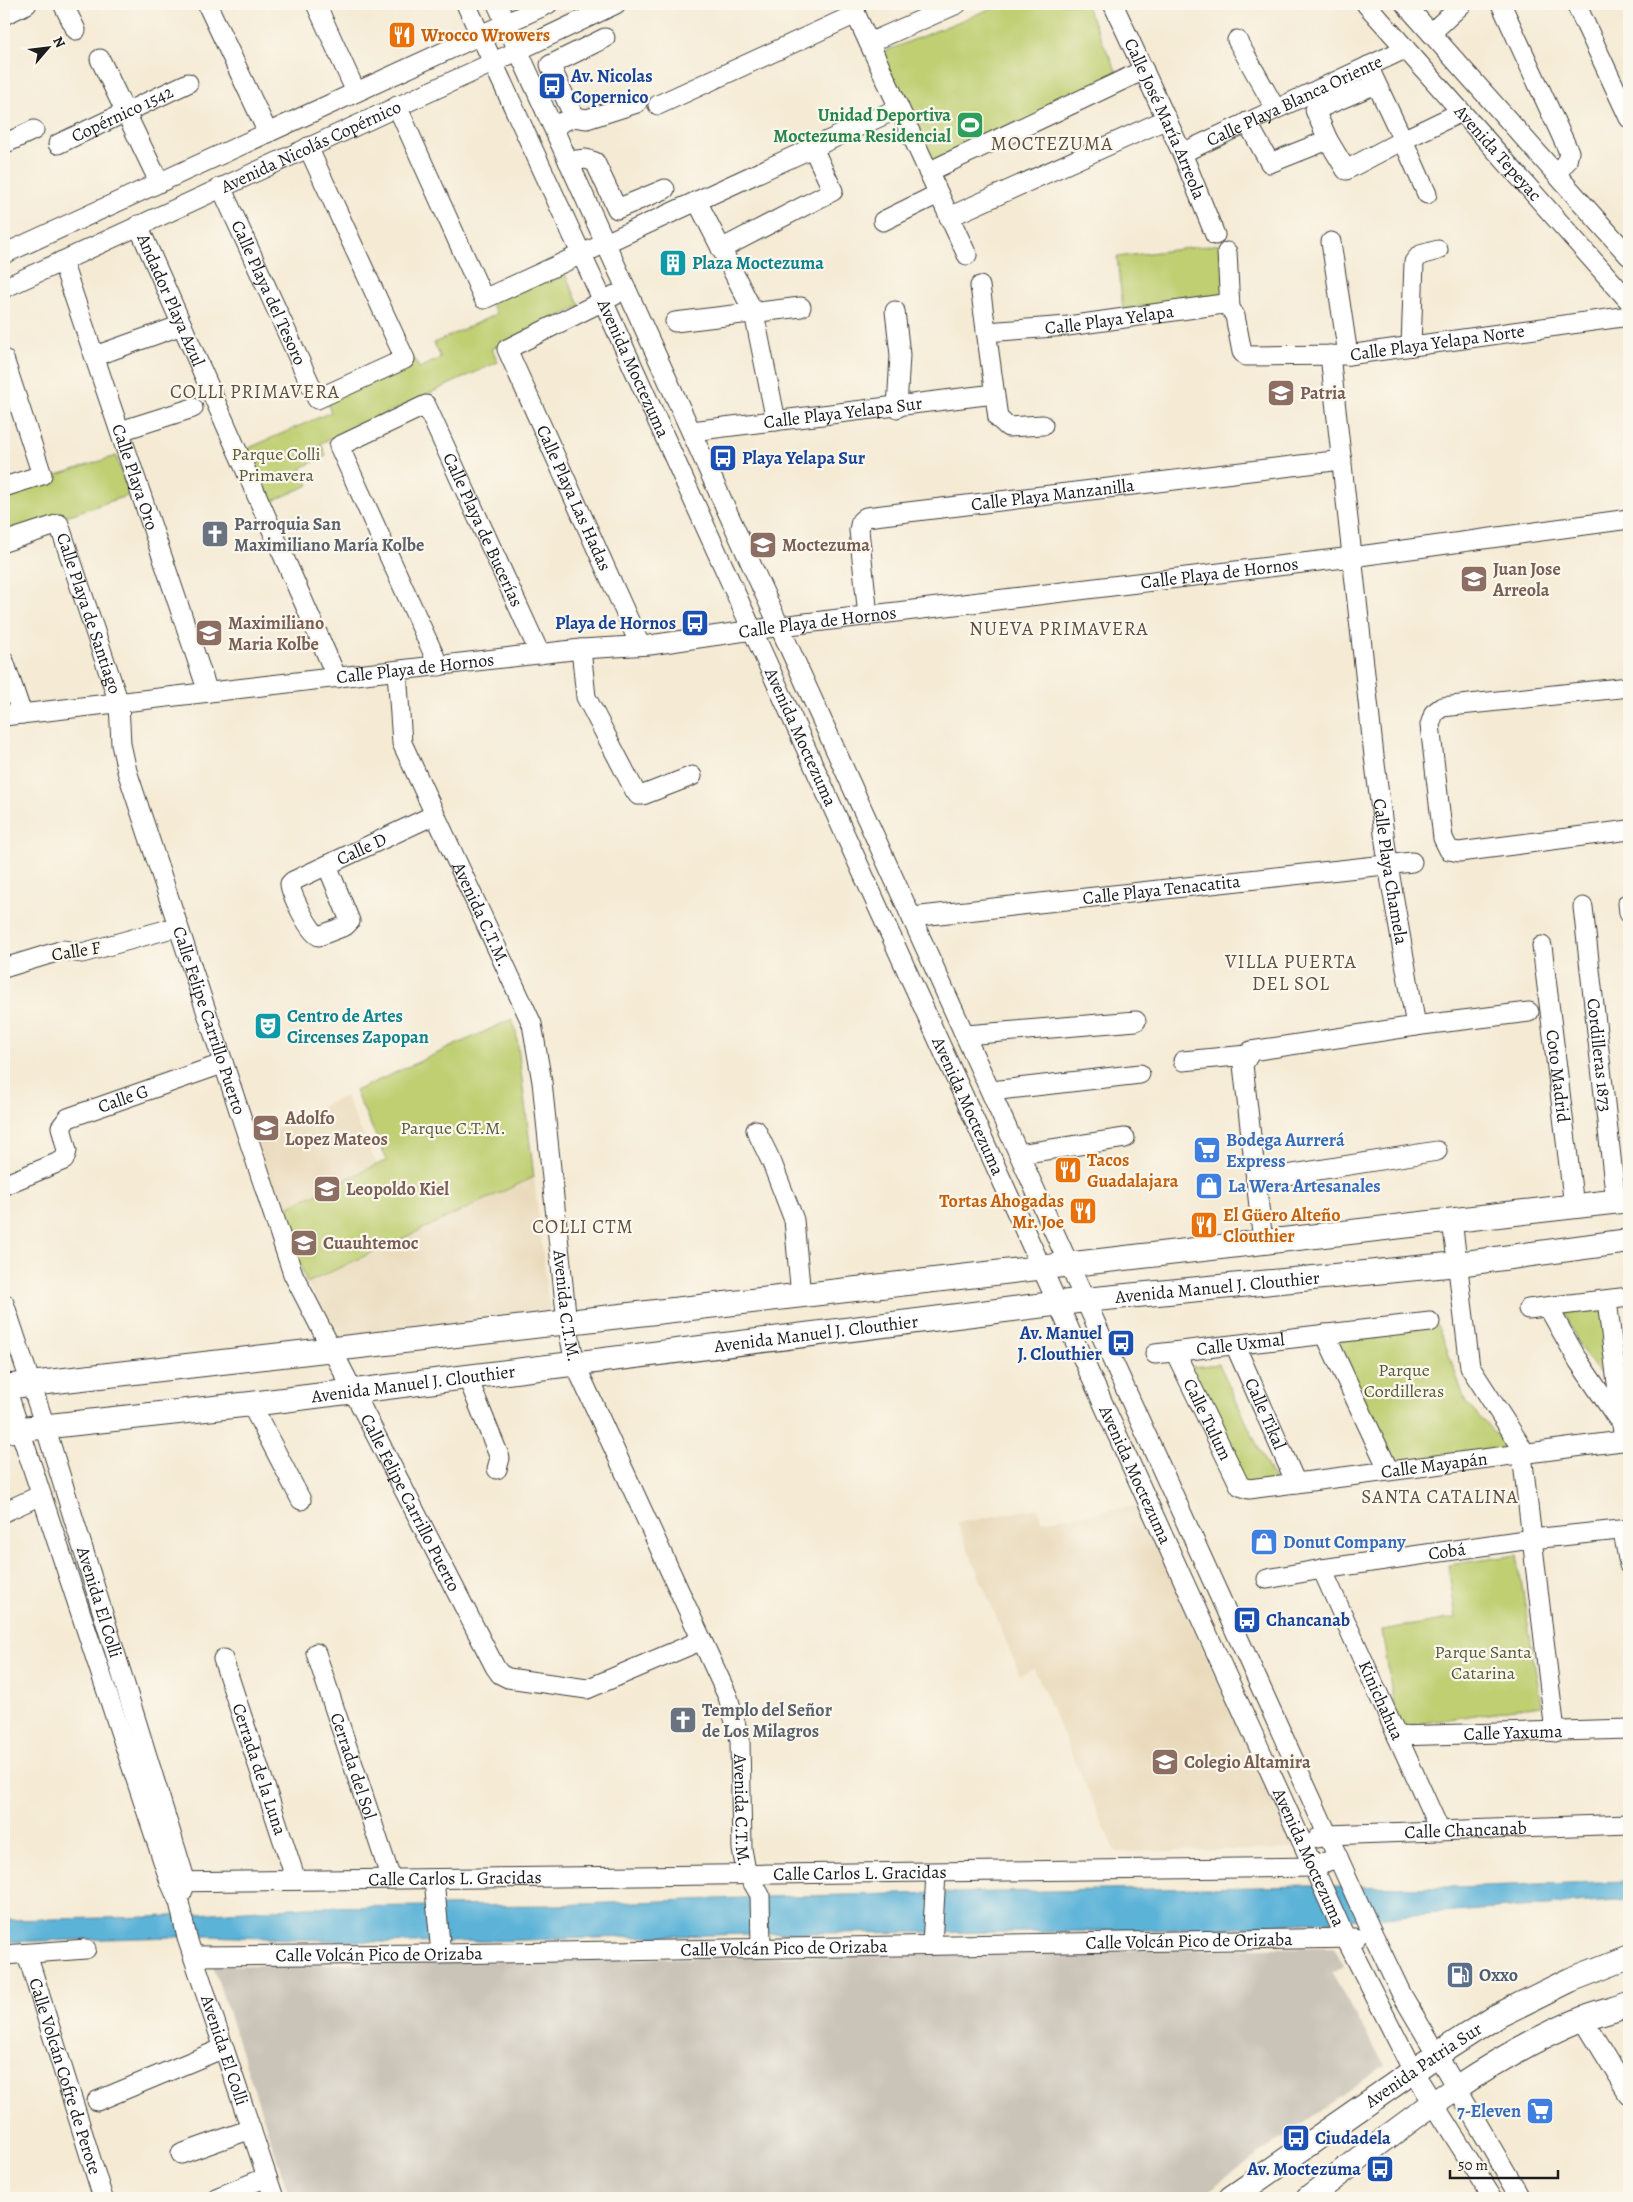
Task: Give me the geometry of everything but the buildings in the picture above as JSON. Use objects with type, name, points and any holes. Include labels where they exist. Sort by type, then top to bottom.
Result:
[{"type":"main road","points":[[4,1386],[801,1297],[1622,1201]]},
{"type":"main road","name":"Avenida Manuel J. Clouthier","points":[[11,1430],[251,1404],[1085,1300],[1458,1264],[1629,1241]]},
{"type":"main road","name":"Avenida Patria Sur","points":[[1231,2198],[1438,2054],[1495,2017],[1570,1980],[1629,1957]]},
{"type":"main road","points":[[1308,2198],[1458,2087],[1532,2042],[1583,2019],[1629,2004]]},
{"type":"street","points":[[4,15],[27,4]]},
{"type":"street","points":[[63,4],[76,30]]},
{"type":"street","points":[[207,4],[268,133]]},
{"type":"street","points":[[316,4],[356,92]]},
{"type":"street","name":"Avenida Moctezuma","points":[[466,4],[603,301],[1343,1931],[1413,2072],[1492,2198]]},
{"type":"street","name":"Avenida Moctezuma","points":[[498,4],[605,244],[781,626],[1068,1265],[1372,1932],[1402,1995],[1522,2198]]},
{"type":"street","name":"Avenida Nicolás Copérnico","points":[[4,254],[480,37],[548,4]]},
{"type":"street","name":"Avenida Nicolás Copérnico","points":[[8,286],[616,4]]},
{"type":"street","points":[[869,44],[956,4]]},
{"type":"street","name":"Calle José María Arreola","points":[[1113,4],[1182,153],[1216,234]]},
{"type":"street","name":"Avenida Tepeyac","points":[[1366,4],[1629,301]]},
{"type":"street","name":"Avenida Tepeyac","points":[[1405,4],[1629,256]]},
{"type":"street","points":[[1431,33],[1462,4]]},
{"type":"street","points":[[1501,4],[1570,152],[1567,161],[1556,174]]},
{"type":"street","points":[[1576,4],[1629,118]]},
{"type":"street","points":[[658,106],[853,9],[967,255]]},
{"type":"street","points":[[574,117],[550,65],[605,38]]},
{"type":"street","points":[[1237,40],[1276,108]]},
{"type":"street","name":"Calle Playa Blanca Oriente","points":[[1182,153],[1307,93],[1405,49]]},
{"type":"street","points":[[100,59],[160,182]]},
{"type":"street","points":[[1368,66],[1427,194]]},
{"type":"street","points":[[928,172],[1144,70]]},
{"type":"street","name":"Copérnico 1542","points":[[58,144],[188,83]]},
{"type":"street","points":[[1315,110],[1376,84]]},
{"type":"street","points":[[1307,93],[1328,140],[1346,170],[1461,112]]},
{"type":"street","points":[[553,126],[574,117],[587,119],[637,103]]},
{"type":"street","points":[[397,106],[484,299],[899,108]]},
{"type":"street","points":[[1482,136],[1504,116]]},
{"type":"street","points":[[949,217],[1166,119]]},
{"type":"street","points":[[1246,122],[1270,163],[1328,140]]},
{"type":"street","points":[[4,144],[34,130]]},
{"type":"street","name":"Calle Playa del Tesoro","points":[[221,187],[318,399],[405,359],[308,147]]},
{"type":"street","points":[[721,249],[833,191],[813,148]]},
{"type":"street","points":[[568,161],[586,159],[595,162],[617,210],[665,189]]},
{"type":"street","points":[[883,221],[938,194]]},
{"type":"street","points":[[697,201],[754,313],[776,421]]},
{"type":"street","name":"Andador Playa Azul","points":[[138,225],[337,678]]},
{"type":"street","name":"Calle Playa Chamela","points":[[1331,242],[1339,355],[1342,460],[1352,557],[1388,865],[1416,1026]]},
{"type":"street","points":[[1411,346],[1414,262],[1420,255],[1438,250]]},
{"type":"street","points":[[1227,252],[1230,308]]},
{"type":"street","name":"Calle Playa Oro","points":[[62,260],[208,692]]},
{"type":"street","points":[[4,266],[8,286]]},
{"type":"street","points":[[980,286],[998,418],[1008,426],[1043,425]]},
{"type":"street","points":[[603,301],[627,289]]},
{"type":"street","name":"Calle Playa Las Hadas","points":[[603,301],[507,349],[640,645]]},
{"type":"street","name":"Calle Playa Yelapa","points":[[986,332],[1068,326],[1223,304],[1230,308]]},
{"type":"street","points":[[675,322],[801,307]]},
{"type":"street","name":"Calle Playa Yelapa Norte","points":[[1230,308],[1235,316],[1244,355],[1339,355],[1629,316]]},
{"type":"street","points":[[895,311],[900,355],[897,408]]},
{"type":"street","points":[[94,356],[182,325]]},
{"type":"street","points":[[4,359],[42,475],[4,487]]},
{"type":"street","name":"Calle Playa Yelapa Sur","points":[[692,431],[897,408],[994,394]]},
{"type":"street","name":"Calle Playa de Bucerías","points":[[439,666],[339,446],[426,404],[540,654]]},
{"type":"street","points":[[120,431],[194,408]]},
{"type":"street","name":"Calle Playa Manzanilla","points":[[868,616],[859,530],[861,521],[866,517],[1342,460]]},
{"type":"street","name":"Calle Playa de Hornos","points":[[13,715],[540,654],[640,645],[781,626],[1352,557],[1629,519]]},
{"type":"street","name":"Calle Playa de Santiago","points":[[4,542],[59,524],[119,703]]},
{"type":"street","points":[[581,650],[583,685],[588,703],[638,795],[692,776]]},
{"type":"street","points":[[4,661],[13,715]]},
{"type":"street","name":"Avenida C.T.M.","points":[[396,671],[402,743],[532,1024],[542,1082],[567,1323],[576,1364],[728,1697],[740,1740],[742,1849],[744,1864],[760,1895],[761,1942]]},
{"type":"street","points":[[1629,687],[1442,707],[1434,713],[1430,725],[1443,838],[1449,850],[1459,852],[1629,830]]},
{"type":"street","name":"Calle Felipe Carrillo Puerto","points":[[119,703],[121,744],[127,771],[176,927],[293,1274],[500,1674],[527,1682],[587,1689],[702,1640]]},
{"type":"street","name":"Calle D","points":[[327,865],[350,921],[345,926],[322,936],[316,936],[308,924],[290,884],[327,865],[434,815]]},
{"type":"street","name":"Calle Playa Tenacatita","points":[[912,917],[1412,862]]},
{"type":"street","name":"Cordilleras 1873","points":[[1583,908],[1622,1201]]},
{"type":"street","name":"Calle F","points":[[4,968],[63,950],[82,952],[176,927]]},
{"type":"street","name":"Coto Madrid","points":[[1542,946],[1574,1206]]},
{"type":"street","points":[[1263,1242],[1243,1065],[1247,1055],[1255,1049],[1529,1012]]},
{"type":"street","points":[[966,1035],[1136,1021]]},
{"type":"street","points":[[1183,1061],[1247,1055]]},
{"type":"street","name":"Calle G","points":[[4,1185],[64,1160],[67,1151],[61,1127],[68,1118],[222,1064]]},
{"type":"street","points":[[991,1091],[1140,1074]]},
{"type":"street","points":[[756,1130],[772,1163],[794,1220],[801,1297]]},
{"type":"street","points":[[1019,1154],[1125,1138]]},
{"type":"street","points":[[1256,1180],[1437,1150]]},
{"type":"street","points":[[1452,1220],[1470,1368],[1521,1446],[1555,1732]]},
{"type":"street","points":[[1528,1309],[1629,1297]]},
{"type":"street","points":[[1607,1300],[1625,1435]]},
{"type":"street","name":"Avenida El Colli","points":[[4,1302],[45,1426],[178,1882],[180,1908],[187,1938],[274,2198]]},
{"type":"street","points":[[1548,1307],[1625,1435]]},
{"type":"street","name":"Calle Uxmal","points":[[1155,1354],[1430,1322]]},
{"type":"street","points":[[1326,1334],[1389,1471]]},
{"type":"street","name":"Calle Tikal","points":[[1235,1345],[1296,1482]]},
{"type":"street","name":"Calle Tulum","points":[[1175,1352],[1240,1486]]},
{"type":"street","points":[[467,1376],[500,1458],[496,1469]]},
{"type":"street","name":"Avenida El Colli","points":[[4,1386],[11,1430],[40,1495],[178,1882]]},
{"type":"street","points":[[251,1404],[301,1500]]},
{"type":"street","name":"Calle Mayapán","points":[[1240,1486],[1249,1489],[1522,1454],[1625,1435]]},
{"type":"street","points":[[4,1512],[40,1495]]},
{"type":"street","points":[[1626,1530],[1629,1565]]},
{"type":"street","name":"Cobá","points":[[1266,1579],[1322,1568],[1532,1539],[1626,1530]]},
{"type":"street","name":"Kinichahua","points":[[1322,1568],[1440,1831]]},
{"type":"street","name":"Cerrada del Sol","points":[[316,1653],[390,1879]]},
{"type":"street","name":"Cerrada de la Luna","points":[[223,1659],[296,1880]]},
{"type":"street","name":"Calle Yaxuma","points":[[1397,1736],[1629,1729]]},
{"type":"street","name":"Calle Chancanab","points":[[1302,1842],[1328,1835],[1629,1824]]},
{"type":"street","name":"Calle Carlos L. Gracidas","points":[[178,1882],[390,1879],[435,1887],[749,1876],[936,1881],[1317,1875],[1338,1856]]},
{"type":"street","points":[[932,1940],[936,1881]]},
{"type":"street","points":[[435,1887],[441,1954]]},
{"type":"street","name":"Calle Volcán Pico de Orizaba","points":[[193,1956],[441,1954],[761,1942],[1372,1932]]},
{"type":"street","points":[[4,1955],[86,1948]]},
{"type":"street","name":"Calle Volcán Cofre de Perote","points":[[27,1954],[103,2198]]},
{"type":"street","points":[[1583,2019],[1629,2094]]},
{"type":"street","points":[[97,2101],[224,2048]]},
{"type":"street","points":[[181,2154],[251,2129]]},
{"type":"street","points":[[216,2198],[267,2177]]},
{"type":"shaded area","points":[[345,1096],[377,1165],[279,1211],[256,1138]]},
{"type":"shaded area","points":[[534,1177],[550,1315],[338,1341],[307,1283]]},
{"type":"shaded area","name":"Colegio Altamira","points":[[1141,1505],[1209,1663],[1295,1849],[1115,1852],[1034,1669],[1020,1675],[957,1523],[1038,1508],[1041,1521]]},
{"type":"shaded area","points":[[1334,1947],[1344,1966],[1332,1974],[1385,2065],[1197,2198],[290,2198],[213,1966]]},
{"type":"green space","name":"Unidad Deportiva Moctezuma Residencial","points":[[1002,4],[1085,4],[1121,81],[934,169],[881,53]]},
{"type":"green space","points":[[1221,244],[1226,296],[1123,309],[1117,257]]},
{"type":"green space","name":"Parque Colli Primavera","points":[[563,270],[580,306],[492,349],[498,362],[321,443],[326,456],[301,468],[309,485],[266,504],[242,451],[331,412],[325,398],[414,358],[419,368],[441,358],[434,343],[496,314],[491,303]]},
{"type":"green space","points":[[116,456],[129,495],[4,537],[4,492]]},
{"type":"green space","name":"Parque C.T.M.","points":[[512,1019],[516,1031],[534,1177],[307,1283],[279,1211],[387,1160],[355,1091]]},
{"type":"green space","points":[[1602,1304],[1609,1384],[1582,1349],[1572,1330],[1565,1309]]},
{"type":"green space","name":"Parque Cordilleras","points":[[1436,1324],[1443,1338],[1466,1403],[1516,1455],[1389,1471],[1325,1334]]},
{"type":"green space","points":[[1219,1364],[1276,1485],[1240,1486],[1183,1368]]},
{"type":"green space","name":"Parque Santa Catarina","points":[[1517,1555],[1541,1705],[1397,1727],[1382,1630],[1456,1618],[1448,1565]]},
{"type":"water","points":[[1629,1881],[1629,1899],[1237,1928],[1047,1932],[785,1933],[411,1943],[208,1936],[4,1942],[4,1920],[149,1917],[308,1907],[556,1905],[796,1896],[1308,1886],[1453,1887]]},
{"type":"place","name":"Wrocco Wrowers","points":[[402,35]]},
{"type":"place","name":"Av. Nicolas Copernico","points":[[552,86]]},
{"type":"place","name":"Unidad Deportiva Moctezuma Residencial","points":[[970,125]]},
{"type":"place","name":"Plaza Moctezuma","points":[[673,263]]},
{"type":"place","name":"Patria","points":[[1281,393]]},
{"type":"place","name":"Playa Yelapa Sur","points":[[723,458]]},
{"type":"place","name":"Parroquia San Maximiliano María Kolbe","points":[[215,534]]},
{"type":"place","name":"Moctezuma","points":[[763,545]]},
{"type":"place","name":"Juan Jose Arreola","points":[[1474,579]]},
{"type":"place","name":"Playa de Hornos","points":[[695,623]]},
{"type":"place","name":"Maximiliano Maria Kolbe","points":[[209,633]]},
{"type":"place","name":"Centro de Artes Circenses Zapopan","points":[[268,1026]]},
{"type":"place","name":"Adolfo Lopez Mateos","points":[[266,1128]]},
{"type":"place","name":"Bodega Aurrerá Express","points":[[1207,1150]]},
{"type":"place","name":"Tacos Guadalajara","points":[[1068,1170]]},
{"type":"place","name":"La Wera Artesanales","points":[[1209,1186]]},
{"type":"place","name":"Leopoldo Kiel","points":[[327,1189]]},
{"type":"place","name":"Tortas Ahogadas Mr. Joe","points":[[1083,1211]]},
{"type":"place","name":"El Güero Alteño Clouthier","points":[[1204,1225]]},
{"type":"place","name":"Cuauhtemoc","points":[[304,1243]]},
{"type":"place","name":"Av. Manuel J. Clouthier","points":[[1121,1343]]},
{"type":"place","name":"Donut Company","points":[[1264,1542]]},
{"type":"place","name":"Chancanab","points":[[1247,1620]]},
{"type":"place","name":"Templo del Señor de Los Milagros","points":[[683,1720]]},
{"type":"place","name":"Colegio Altamira","points":[[1165,1762]]},
{"type":"place","name":"Oxxo","points":[[1460,1975]]},
{"type":"place","name":"7-Eleven","points":[[1540,2111]]},
{"type":"place","name":"Ciudadela","points":[[1296,2138]]},
{"type":"place","name":"Av. Moctezuma","points":[[1380,2169]]},
{"type":"district","name":"MOCTEZUMA","points":[[1052,144]]},
{"type":"district","name":"COLLI PRIMAVERA","points":[[255,392]]},
{"type":"district","name":"NUEVA PRIMAVERA","points":[[1059,629]]},
{"type":"district","name":"VILLA PUERTA DEL SOL","points":[[1291,973]]},
{"type":"district","name":"COLLI CTM","points":[[583,1227]]},
{"type":"district","name":"SANTA CATALINA","points":[[1440,1497]]}]
